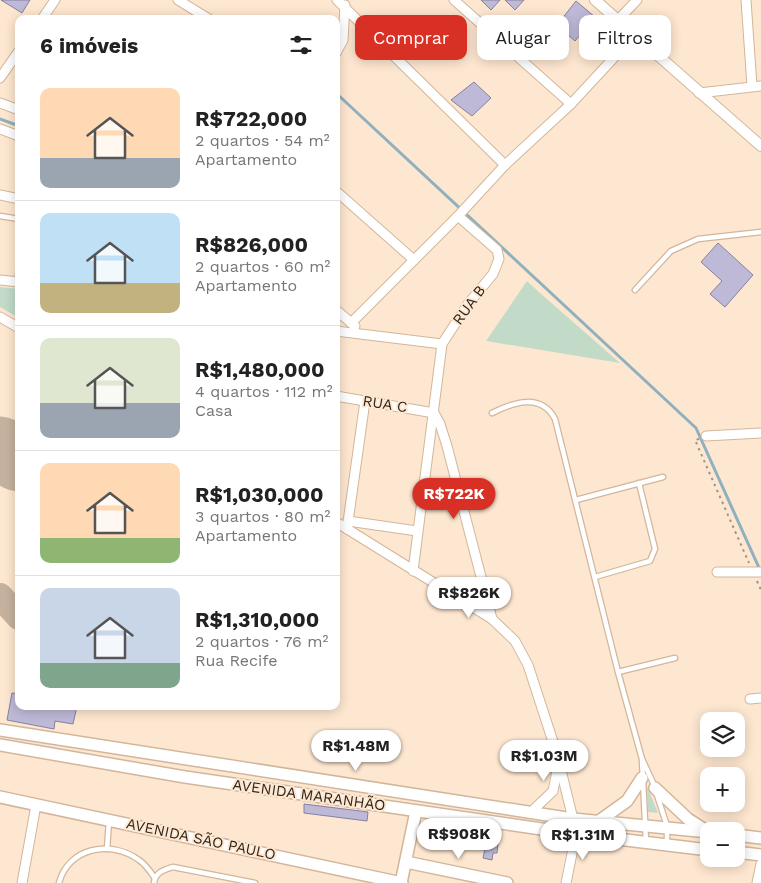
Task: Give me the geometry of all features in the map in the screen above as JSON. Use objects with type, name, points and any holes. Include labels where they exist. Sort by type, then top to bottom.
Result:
[{"type":"main road","name":"AVENIDA MARANHÃO","points":[[0,730],[574,819],[646,824],[700,831]]},
{"type":"main road","name":"AVENIDA MARANHÃO","points":[[0,745],[213,781],[646,844],[700,849]]},
{"type":"main road","points":[[213,781],[215,764]]},
{"type":"main road","points":[[599,821],[627,801],[642,778]]},
{"type":"main road","points":[[655,788],[688,819],[700,826]]},
{"type":"main road","name":"AVENIDA SÃO PAULO","points":[[0,797],[401,883]]},
{"type":"main road","points":[[401,883],[416,811]]},
{"type":"main road","points":[[745,836],[761,838]]},
{"type":"main road","points":[[745,853],[761,855]]},
{"type":"main road","points":[[406,862],[507,883]]},
{"type":"street","points":[[45,15],[55,0]]},
{"type":"street","points":[[178,0],[202,15]]},
{"type":"street","points":[[337,0],[346,3],[505,165]]},
{"type":"street","points":[[454,0],[571,104]]},
{"type":"street","points":[[594,0],[612,15]]},
{"type":"street","points":[[623,15],[637,0]]},
{"type":"street","points":[[698,93],[756,86],[746,0]]},
{"type":"street","points":[[340,46],[343,40],[346,3]]},
{"type":"street","points":[[0,78],[15,57]]},
{"type":"street","points":[[351,323],[473,201],[505,165],[571,104],[612,60]]},
{"type":"street","points":[[661,60],[761,146]]},
{"type":"street","points":[[0,102],[15,108]]},
{"type":"street","points":[[0,129],[15,135]]},
{"type":"street","points":[[0,195],[15,198]]},
{"type":"street","points":[[340,195],[414,260]]},
{"type":"street","name":"RUA B","points":[[412,571],[442,344],[468,304],[493,274],[499,259],[497,250],[458,216]]},
{"type":"street","points":[[0,280],[15,282]]},
{"type":"street","points":[[340,313],[365,335]]},
{"type":"street","points":[[0,317],[15,326]]},
{"type":"street","points":[[340,332],[442,344]]},
{"type":"street","name":"RUA C","points":[[340,397],[434,413]]},
{"type":"street","points":[[348,525],[365,401]]},
{"type":"street","points":[[434,413],[448,446],[492,619]]},
{"type":"street","points":[[701,438],[761,433]]},
{"type":"street","points":[[340,523],[417,531]]},
{"type":"street","points":[[348,525],[412,571],[492,619],[515,641],[523,654],[557,754],[574,819]]},
{"type":"street","points":[[717,572],[757,572]]},
{"type":"street","points":[[750,699],[761,698]]},
{"type":"street","points":[[532,812],[553,790],[558,773],[557,754]]},
{"type":"street","points":[[22,883],[36,805]]},
{"type":"street","points":[[566,883],[576,834]]},
{"type":"street","points":[[757,883],[761,864]]},
{"type":"lane","points":[[0,216],[15,218]]},
{"type":"lane","points":[[635,290],[671,251],[698,239],[761,232]]},
{"type":"lane","points":[[492,412],[519,402],[536,403],[550,411],[558,428],[618,672],[642,759],[655,788],[667,826],[667,846]]},
{"type":"lane","points":[[576,500],[663,477]]},
{"type":"lane","points":[[595,577],[645,563],[653,557],[655,549],[639,483]]},
{"type":"lane","points":[[618,672],[675,658]]},
{"type":"lane","points":[[642,759],[646,844]]},
{"type":"lane","points":[[107,849],[109,820]]},
{"type":"lane","points":[[59,883],[62,869],[70,861],[91,850],[107,849],[120,850],[138,860],[154,880],[161,870],[173,867],[255,883]]},
{"type":"path","points":[[701,438],[757,572],[761,590]]},
{"type":"green space","points":[[527,281],[540,293],[620,363],[486,341]]},
{"type":"green space","points":[[0,287],[15,289],[15,316],[0,307]]},
{"type":"green space","points":[[647,786],[658,813],[648,812]]},
{"type":"building","points":[[1,0],[30,0],[22,13]]},
{"type":"building","points":[[481,0],[500,0],[491,10]]},
{"type":"building","points":[[505,0],[524,0],[515,10]]},
{"type":"building","points":[[576,1],[593,15],[579,15],[579,36],[575,41],[569,36],[569,15],[565,15]]},
{"type":"building","points":[[474,82],[491,98],[472,116],[451,100]]},
{"type":"building","points":[[718,243],[753,275],[725,307],[710,294],[722,281],[701,262]]},
{"type":"building","points":[[12,693],[15,693],[15,710],[76,710],[73,724],[55,721],[54,729],[7,720]]},
{"type":"building","points":[[304,804],[368,812],[367,821],[304,813]]},
{"type":"building","points":[[489,830],[497,831],[499,835],[497,853],[493,853],[492,860],[483,858]]},
{"type":"waterway","points":[[340,97],[696,428],[760,570]]},
{"type":"waterway","points":[[0,119],[15,125]]},
{"type":"taxiway","points":[[0,596],[15,613]]},
{"type":"runway","points":[[0,449],[15,457]]}]
